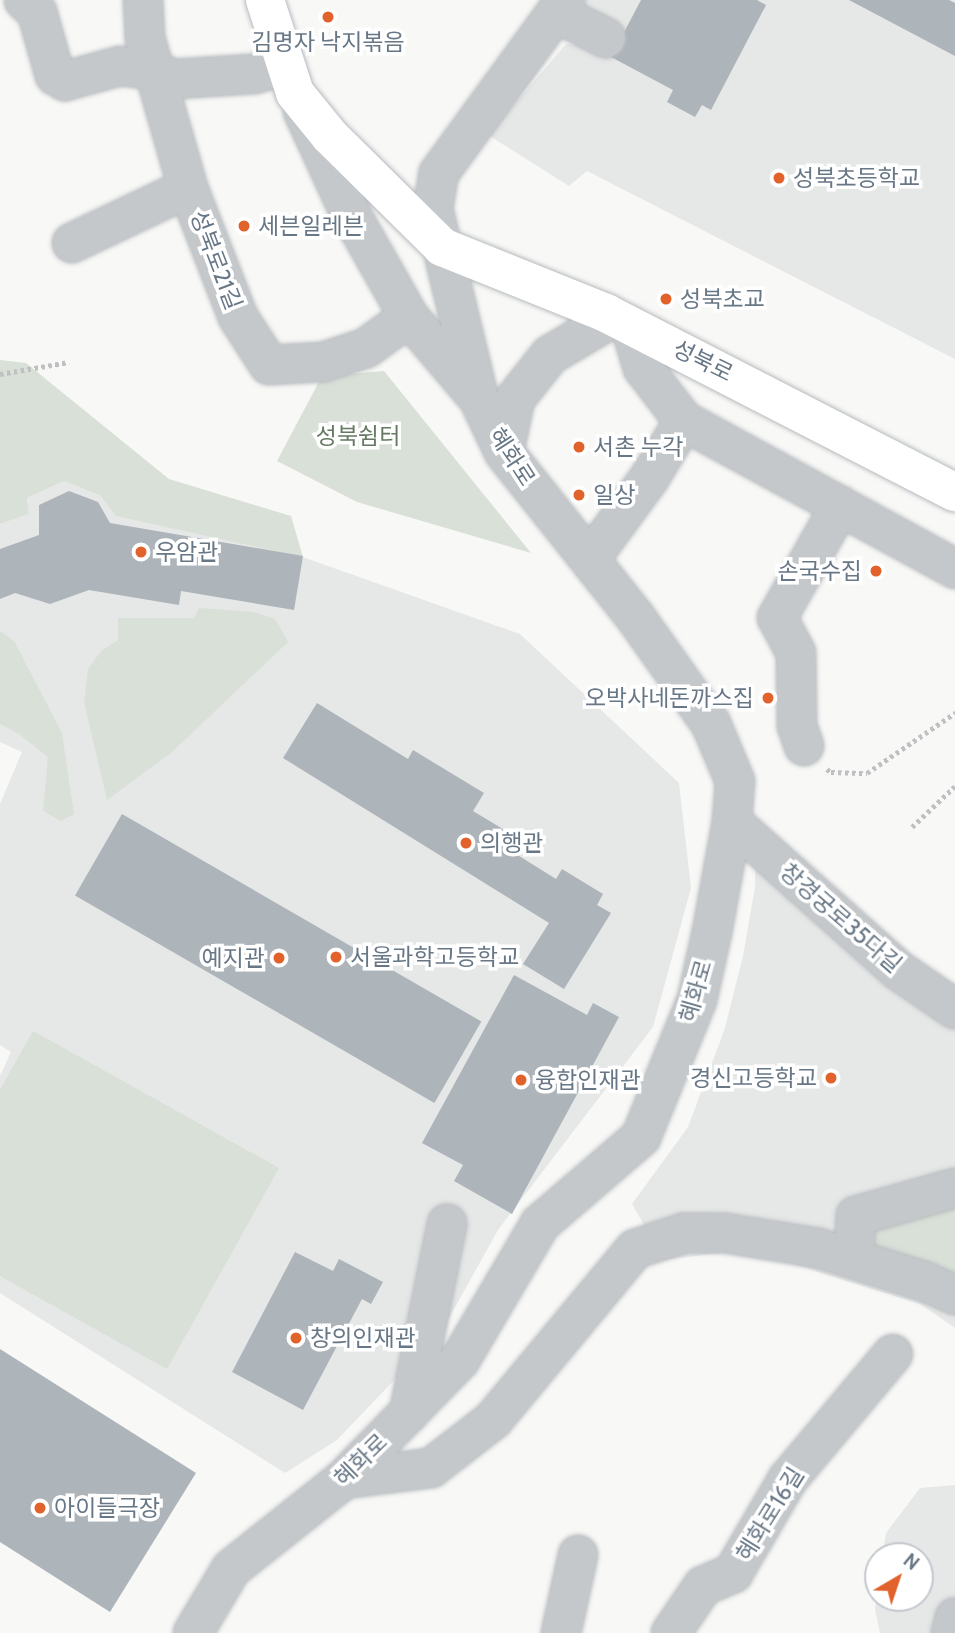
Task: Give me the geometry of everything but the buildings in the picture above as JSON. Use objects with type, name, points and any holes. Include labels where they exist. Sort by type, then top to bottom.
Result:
[{"type":"main road","name":"성북로","points":[[265,0],[291,79],[330,136],[442,247],[622,321],[955,492]]},
{"type":"street","points":[[24,0],[37,12],[55,75],[65,81],[120,66],[154,70],[173,79],[254,74],[291,79],[349,211],[409,317],[479,399]]},
{"type":"street","name":"성북로21길","points":[[144,0],[145,38],[188,188],[238,317],[269,365],[323,362],[366,348],[409,317]]},
{"type":"street","points":[[442,247],[433,209],[439,173],[561,6],[606,38]]},
{"type":"street","points":[[72,243],[188,188]]},
{"type":"street","name":"혜화로","points":[[193,1633],[231,1569],[344,1479],[460,1360],[540,1224],[641,1137],[697,1000],[732,822],[735,781],[711,724],[590,559],[504,452],[479,399],[442,247]]},
{"type":"street","points":[[504,452],[515,399],[550,355],[622,321],[643,368],[684,421],[955,569]]},
{"type":"street","points":[[590,559],[650,477],[684,421]]},
{"type":"street","points":[[804,746],[797,726],[796,653],[777,618],[840,506]]},
{"type":"street","name":"창경궁로35다길","points":[[732,822],[898,970],[955,1009]]},
{"type":"street","points":[[854,1259],[856,1216],[955,1188]]},
{"type":"street","points":[[409,1413],[447,1224]]},
{"type":"street","points":[[344,1479],[431,1468],[493,1420],[635,1249],[684,1233],[723,1233],[818,1248],[955,1295]]},
{"type":"street","name":"혜화로16길","points":[[671,1633],[703,1586],[733,1573],[788,1479],[892,1354]]},
{"type":"street","points":[[561,1633],[578,1555]]},
{"type":"street","points":[[951,1633],[955,1618]]},
{"type":"path","points":[[0,374],[69,362]]},
{"type":"path","points":[[804,746],[831,772],[867,773],[955,713]]},
{"type":"path","points":[[912,827],[955,786]]},
{"type":"shaded area","name":"성북초등학교","points":[[586,0],[955,0],[955,359],[587,171],[569,186],[488,135],[566,44],[603,47],[583,8]]},
{"type":"shaded area","name":"서울과학고등학교","points":[[64,481],[101,496],[297,555],[520,634],[679,783],[691,888],[653,1027],[498,1230],[443,1329],[337,1440],[285,1473],[0,1293],[0,1076],[11,1052],[0,1045],[0,804],[22,752],[0,742],[0,524],[29,514],[27,498]]},
{"type":"shaded area","name":"경신고등학교","points":[[755,866],[884,975],[955,1029],[955,1328],[920,1304],[786,1262],[727,1252],[664,1260],[632,1204],[688,1127],[725,1028],[743,956],[755,887]]},
{"type":"shaded area","points":[[955,1485],[955,1633],[880,1633],[876,1612],[934,1612],[934,1542],[884,1542],[886,1533],[920,1488]]},
{"type":"green space","points":[[0,360],[26,363],[169,479],[291,516],[303,557],[116,516],[101,496],[64,481],[27,498],[29,514],[0,524]]},
{"type":"green space","name":"성북쉼터","points":[[384,371],[531,553],[357,502],[277,461],[322,376]]},
{"type":"green space","points":[[199,608],[254,612],[275,619],[288,642],[172,752],[107,800],[84,702],[88,669],[101,651],[118,640],[118,618],[194,618]]},
{"type":"green space","points":[[0,631],[14,641],[62,733],[74,814],[61,821],[43,811],[48,757],[19,734],[0,724]]},
{"type":"green space","points":[[33,1031],[279,1168],[167,1369],[0,1276],[0,1090]]},
{"type":"green space","points":[[955,1202],[955,1287],[869,1250],[874,1225]]},
{"type":"place","name":"김명자 낙지볶음","points":[[328,17]]},
{"type":"place","name":"성북초등학교","points":[[779,178]]},
{"type":"place","name":"세븐일레븐","points":[[244,226]]},
{"type":"place","name":"성북초교","points":[[666,299]]},
{"type":"place","name":"서촌 누각","points":[[579,447]]},
{"type":"place","name":"일상","points":[[579,495]]},
{"type":"place","name":"우암관","points":[[141,552]]},
{"type":"place","name":"손국수집","points":[[876,571]]},
{"type":"place","name":"오박사네돈까스집","points":[[768,698]]},
{"type":"place","name":"의행관","points":[[466,843]]},
{"type":"place","name":"서울과학고등학교","points":[[336,957]]},
{"type":"place","name":"예지관","points":[[279,958]]},
{"type":"place","name":"경신고등학교","points":[[831,1078]]},
{"type":"place","name":"융합인재관","points":[[521,1080]]},
{"type":"place","name":"창의인재관","points":[[296,1338]]},
{"type":"place","name":"아이들극장","points":[[40,1508]]}]
